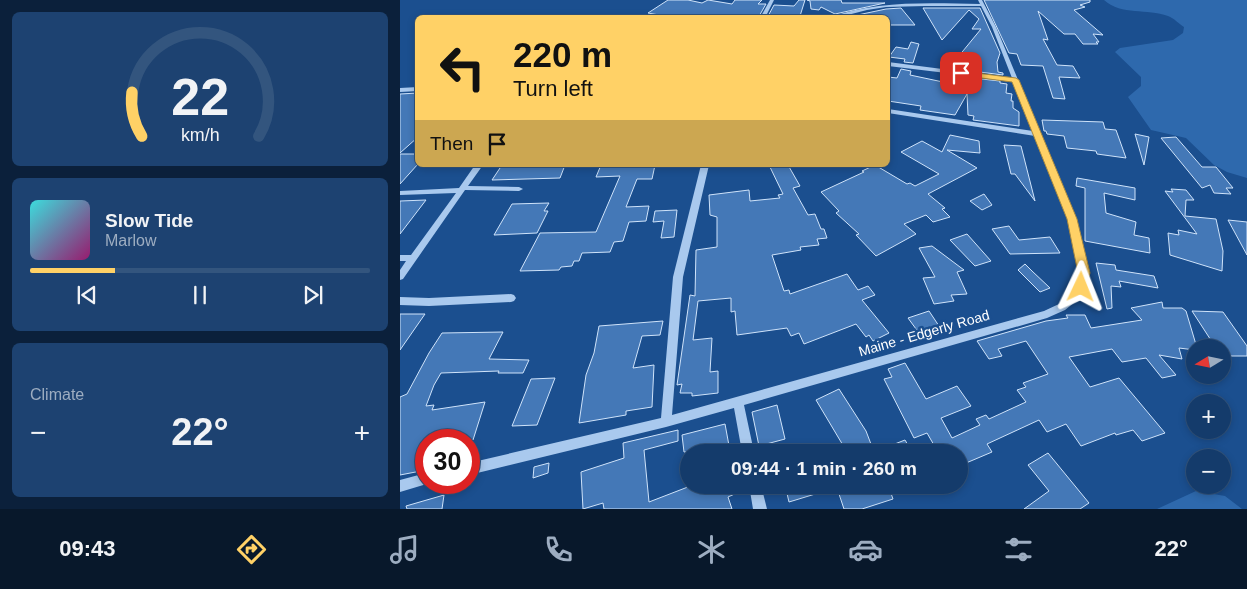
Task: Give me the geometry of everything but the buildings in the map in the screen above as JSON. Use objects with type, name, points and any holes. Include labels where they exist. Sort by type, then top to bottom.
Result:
[{"type":"street","points":[[764,15],[772,0]]},
{"type":"street","points":[[836,15],[842,12],[895,5],[982,3]]},
{"type":"street","name":"Maine - Edgerly Road","points":[[480,466],[666,422],[738,402],[1046,314],[1062,307],[1072,298],[1081,287],[1084,273],[1072,219],[994,27],[982,3]]},
{"type":"street","points":[[890,64],[1016,80]]},
{"type":"street","points":[[400,90],[415,89]]},
{"type":"street","points":[[890,110],[1037,134]]},
{"type":"street","points":[[400,277],[478,167]]},
{"type":"street","points":[[666,422],[678,276],[705,167]]},
{"type":"street","points":[[400,193],[462,189],[519,189]]},
{"type":"street","points":[[400,258],[414,258]]},
{"type":"street","points":[[400,301],[429,302],[511,298]]},
{"type":"street","points":[[738,402],[746,444]]},
{"type":"street","points":[[400,486],[415,482]]},
{"type":"street","points":[[757,494],[760,509]]},
{"type":"shaded area","points":[[1104,0],[1247,0],[1247,178],[1227,172],[1214,165],[1186,138],[1151,130],[1128,97],[1141,86],[1141,77],[1115,52],[1120,48],[1173,40],[1183,33],[1184,27],[1168,16],[1119,8]]},
{"type":"shaded area","points":[[1190,494],[1213,494],[1225,496],[1242,509],[1157,509]]},
{"type":"route","points":[[961,73],[1016,80],[1072,219],[1084,273],[1081,287]]}]
